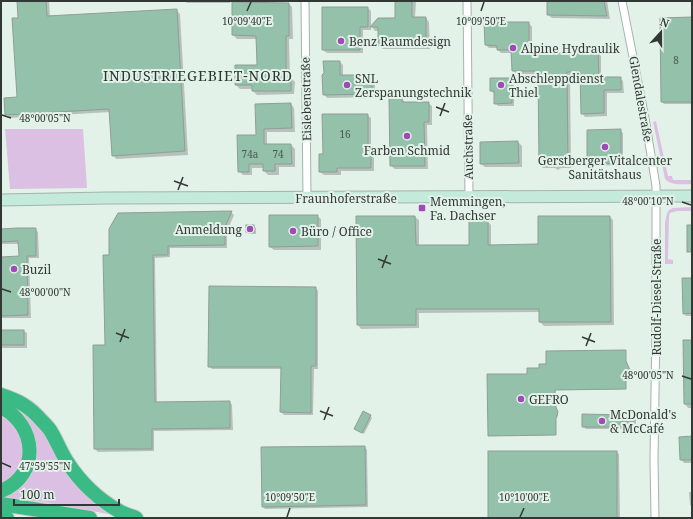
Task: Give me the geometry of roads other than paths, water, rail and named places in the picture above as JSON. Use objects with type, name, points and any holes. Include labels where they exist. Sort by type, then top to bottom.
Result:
[{"type":"highway","points":[[1,395],[17,400],[38,416],[50,429],[67,462],[92,492],[120,512],[136,518]]},
{"type":"highway","points":[[1,407],[14,416],[22,425],[28,438],[30,451],[26,469],[18,480],[8,488],[1,491]]},
{"type":"highway","points":[[1,504],[90,518]]},
{"type":"highway","points":[[1,517],[7,518]]},
{"type":"street","name":"Eislebenstraße","points":[[305,1],[307,198]]},
{"type":"street","name":"Auchstraße","points":[[467,1],[469,197]]},
{"type":"street","name":"Glendalestraße","points":[[622,1],[645,118],[656,186],[656,197]]},
{"type":"street","name":"Fraunhoferstraße","points":[[1,200],[692,196]]},
{"type":"street","name":"Rudolf-Diesel-Straße","points":[[655,518],[656,197]]},
{"type":"place","name":"Benz Raumdesign","points":[[341,41]]},
{"type":"place","name":"Alpine Hydraulik","points":[[513,48]]},
{"type":"place","name":"SNL Zerspanungstechnik","points":[[347,85]]},
{"type":"place","name":"Abschleppdienst Thiel","points":[[501,85]]},
{"type":"place","name":"Farben Schmid","points":[[407,136]]},
{"type":"place","name":"Gerstberger Vitalcenter Sanitätshaus","points":[[605,147]]},
{"type":"place","name":"Memmingen, Fa. Dachser","points":[[422,208]]},
{"type":"place","name":"Anmeldung","points":[[250,229]]},
{"type":"place","name":"Büro / Office","points":[[293,231]]},
{"type":"place","name":"Buzil","points":[[14,269]]},
{"type":"place","name":"GEFRO","points":[[521,399]]},
{"type":"place","name":"McDonald's & McCafé","points":[[602,421]]},
{"type":"district","name":"INDUSTRIEGEBIET-NORD","points":[[198,75]]}]
